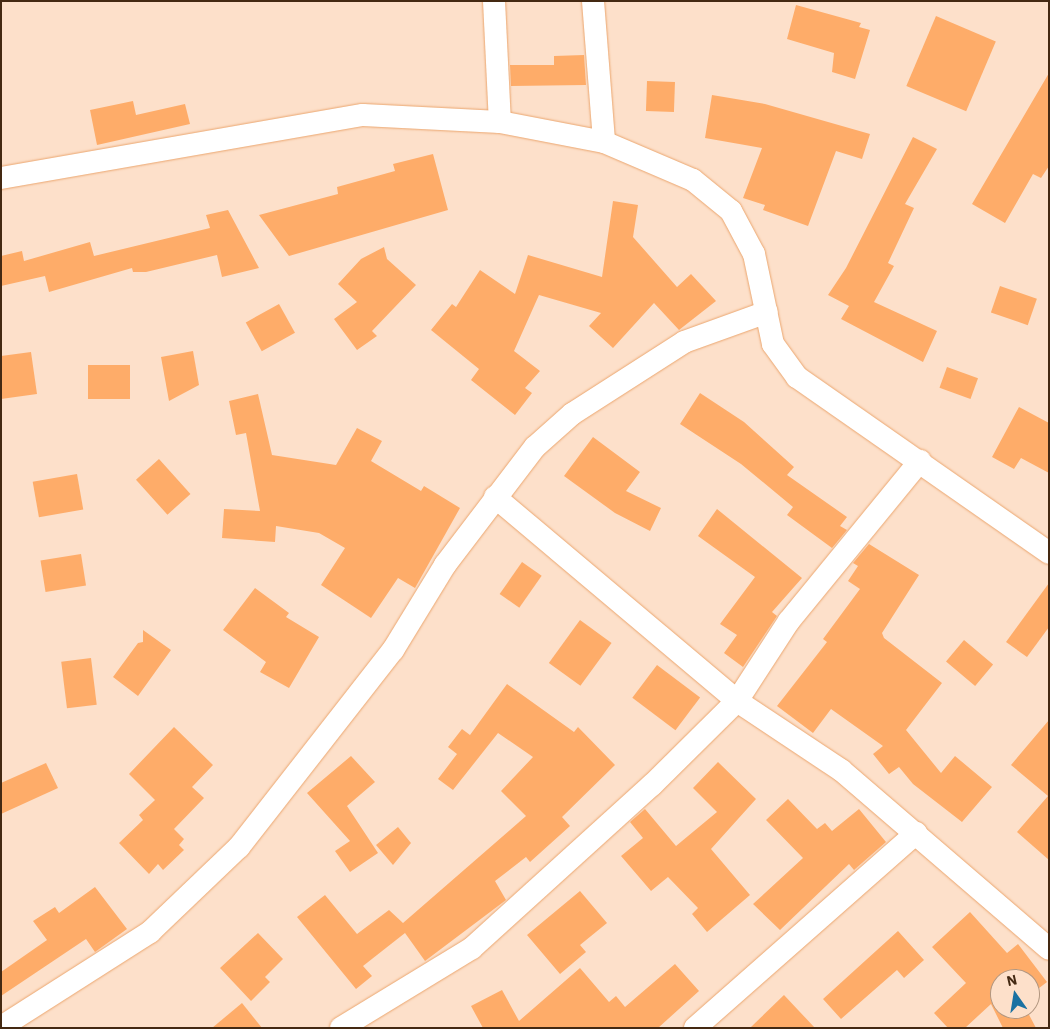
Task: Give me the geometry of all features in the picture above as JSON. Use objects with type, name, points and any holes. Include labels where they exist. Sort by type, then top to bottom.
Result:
[{"type":"street","points":[[494,1],[500,122]]},
{"type":"street","points":[[593,1],[604,142]]},
{"type":"street","points":[[1,178],[362,115],[500,122],[604,142],[693,180],[731,211],[754,254],[773,344],[797,377],[920,461],[1049,553]]},
{"type":"street","points":[[1,1028],[150,932],[239,847],[393,650],[445,566],[495,497],[535,447],[572,414],[684,342],[767,312]]},
{"type":"street","points":[[341,1028],[472,948],[652,785],[737,701],[789,620],[920,461]]},
{"type":"street","points":[[495,497],[737,701],[841,770],[1049,949]]},
{"type":"street","points":[[695,1028],[916,833]]},
{"type":"building","points":[[796,5],[861,23],[859,27],[870,30],[855,79],[832,72],[834,53],[787,39]]},
{"type":"building","points":[[936,16],[996,41],[966,111],[906,86]]},
{"type":"building","points":[[584,55],[586,85],[511,86],[510,65],[554,65],[554,56]]},
{"type":"building","points":[[1049,73],[1049,166],[1041,178],[1033,174],[1005,223],[972,204]]},
{"type":"building","points":[[647,81],[675,82],[674,112],[646,111]]},
{"type":"building","points":[[712,95],[765,104],[870,134],[862,159],[836,151],[808,226],[763,210],[765,205],[743,198],[762,148],[705,138]]},
{"type":"building","points":[[133,101],[136,115],[185,104],[190,124],[97,145],[90,110]]},
{"type":"building","points":[[913,137],[937,149],[905,204],[914,208],[888,263],[894,266],[874,302],[937,331],[923,362],[841,319],[849,306],[828,295],[846,268]]},
{"type":"building","points":[[433,154],[448,210],[289,256],[259,215],[338,194],[337,187],[395,171],[393,164]]},
{"type":"building","points":[[613,201],[638,205],[633,237],[677,287],[691,274],[716,301],[679,330],[654,303],[613,348],[589,326],[601,313],[539,295],[514,351],[540,371],[525,388],[532,393],[515,415],[471,380],[479,369],[431,330],[452,304],[456,307],[480,270],[515,294],[528,255],[602,277]]},
{"type":"building","points":[[228,210],[259,268],[222,277],[217,255],[146,272],[133,272],[132,268],[49,292],[45,276],[1,286],[1,256],[22,251],[24,261],[90,242],[94,256],[210,228],[206,215]]},
{"type":"building","points":[[384,247],[387,259],[416,285],[372,331],[377,336],[357,350],[334,319],[357,302],[338,284],[361,259]]},
{"type":"building","points":[[1000,286],[1037,299],[1028,325],[991,312]]},
{"type":"building","points":[[279,304],[295,333],[262,351],[246,322]]},
{"type":"building","points":[[193,351],[199,385],[169,401],[161,357]]},
{"type":"building","points":[[31,352],[37,394],[1,399],[1,356]]},
{"type":"building","points":[[88,365],[130,365],[130,399],[88,399]]},
{"type":"building","points":[[947,367],[978,378],[970,399],[939,388]]},
{"type":"building","points":[[700,393],[744,422],[794,467],[787,475],[847,517],[840,526],[847,530],[832,548],[787,515],[793,507],[741,464],[680,424]]},
{"type":"building","points":[[258,394],[272,455],[336,465],[357,428],[382,441],[371,461],[421,491],[424,486],[460,508],[415,588],[398,578],[371,618],[321,585],[345,548],[319,533],[276,526],[275,542],[222,538],[224,509],[260,511],[246,433],[236,435],[229,401]]},
{"type":"building","points":[[1019,407],[1049,423],[1049,473],[1021,458],[1014,469],[992,457]]},
{"type":"building","points":[[593,437],[640,472],[626,491],[661,508],[650,531],[615,513],[564,476]]},
{"type":"building","points":[[159,459],[190,494],[167,515],[136,480]]},
{"type":"building","points":[[77,474],[83,509],[39,517],[33,482]]},
{"type":"building","points":[[717,509],[802,578],[772,612],[777,616],[743,667],[724,653],[737,635],[720,624],[755,577],[698,536]]},
{"type":"building","points":[[869,544],[919,575],[882,633],[884,638],[942,683],[906,730],[941,773],[955,756],[992,787],[962,822],[913,784],[899,767],[889,774],[873,754],[883,746],[831,709],[813,733],[777,706],[827,642],[823,639],[860,589],[848,581],[858,566],[853,563]]},
{"type":"building","points":[[81,554],[86,586],[46,592],[41,560]]},
{"type":"building","points":[[522,562],[542,576],[519,608],[500,594]]},
{"type":"building","points":[[1049,583],[1049,627],[1027,657],[1006,642]]},
{"type":"building","points":[[255,588],[289,613],[286,617],[319,637],[289,688],[260,672],[266,662],[223,630]]},
{"type":"building","points":[[580,620],[612,643],[580,686],[549,663]]},
{"type":"building","points":[[143,630],[171,650],[138,696],[113,677],[138,643],[143,642]]},
{"type":"building","points":[[964,640],[993,664],[975,686],[946,661]]},
{"type":"building","points":[[91,658],[97,705],[67,708],[61,662]]},
{"type":"building","points":[[657,665],[700,697],[675,730],[632,698]]},
{"type":"building","points":[[507,684],[574,732],[578,727],[615,765],[562,817],[570,826],[530,862],[526,857],[495,881],[506,900],[425,961],[405,933],[363,966],[372,976],[356,989],[297,917],[325,895],[357,934],[389,910],[403,923],[526,816],[501,791],[533,757],[498,733],[453,790],[438,779],[457,754],[448,747],[462,729],[470,735]]},
{"type":"building","points":[[1049,720],[1049,860],[1017,832],[1048,796],[1011,765]]},
{"type":"building","points":[[174,727],[213,765],[192,787],[204,798],[174,829],[184,839],[179,845],[184,850],[163,870],[158,864],[149,874],[119,843],[143,820],[139,815],[155,800],[129,774]]},
{"type":"building","points":[[351,756],[375,782],[347,806],[378,853],[350,872],[335,851],[350,841],[307,793]]},
{"type":"building","points":[[718,762],[756,799],[711,849],[750,895],[707,932],[692,914],[698,908],[668,877],[651,891],[621,856],[643,838],[630,822],[645,809],[676,846],[717,812],[693,788]]},
{"type":"building","points":[[46,763],[58,788],[1,814],[1,783]]},
{"type":"building","points":[[788,799],[817,829],[825,823],[832,831],[859,809],[886,842],[854,870],[849,864],[780,930],[753,904],[803,858],[766,820]]},
{"type":"building","points":[[398,827],[411,843],[393,865],[376,845]]},
{"type":"building","points":[[95,887],[127,929],[95,952],[86,939],[1,996],[1,972],[47,940],[33,921],[55,907],[59,913]]},
{"type":"building","points":[[580,891],[607,923],[580,945],[586,952],[560,974],[527,935]]},
{"type":"building","points":[[970,912],[1007,953],[1018,944],[1037,969],[990,969],[990,1005],[965,1028],[948,1028],[934,1013],[966,983],[932,947]]},
{"type":"building","points":[[898,931],[924,960],[904,978],[897,970],[841,1019],[823,999]]},
{"type":"building","points":[[258,933],[283,959],[265,977],[270,982],[251,1001],[220,968]]},
{"type":"building","points":[[675,964],[699,991],[658,1028],[483,1028],[471,1006],[502,990],[519,1021],[580,968],[609,1002],[616,996],[625,1007]]},
{"type":"building","points":[[1040,973],[1047,982],[1040,987]]},
{"type":"building","points":[[784,995],[815,1028],[750,1028]]},
{"type":"building","points":[[242,1003],[262,1028],[212,1028]]},
{"type":"building","points":[[998,1019],[1031,1019],[1036,1028],[1003,1028]]}]
